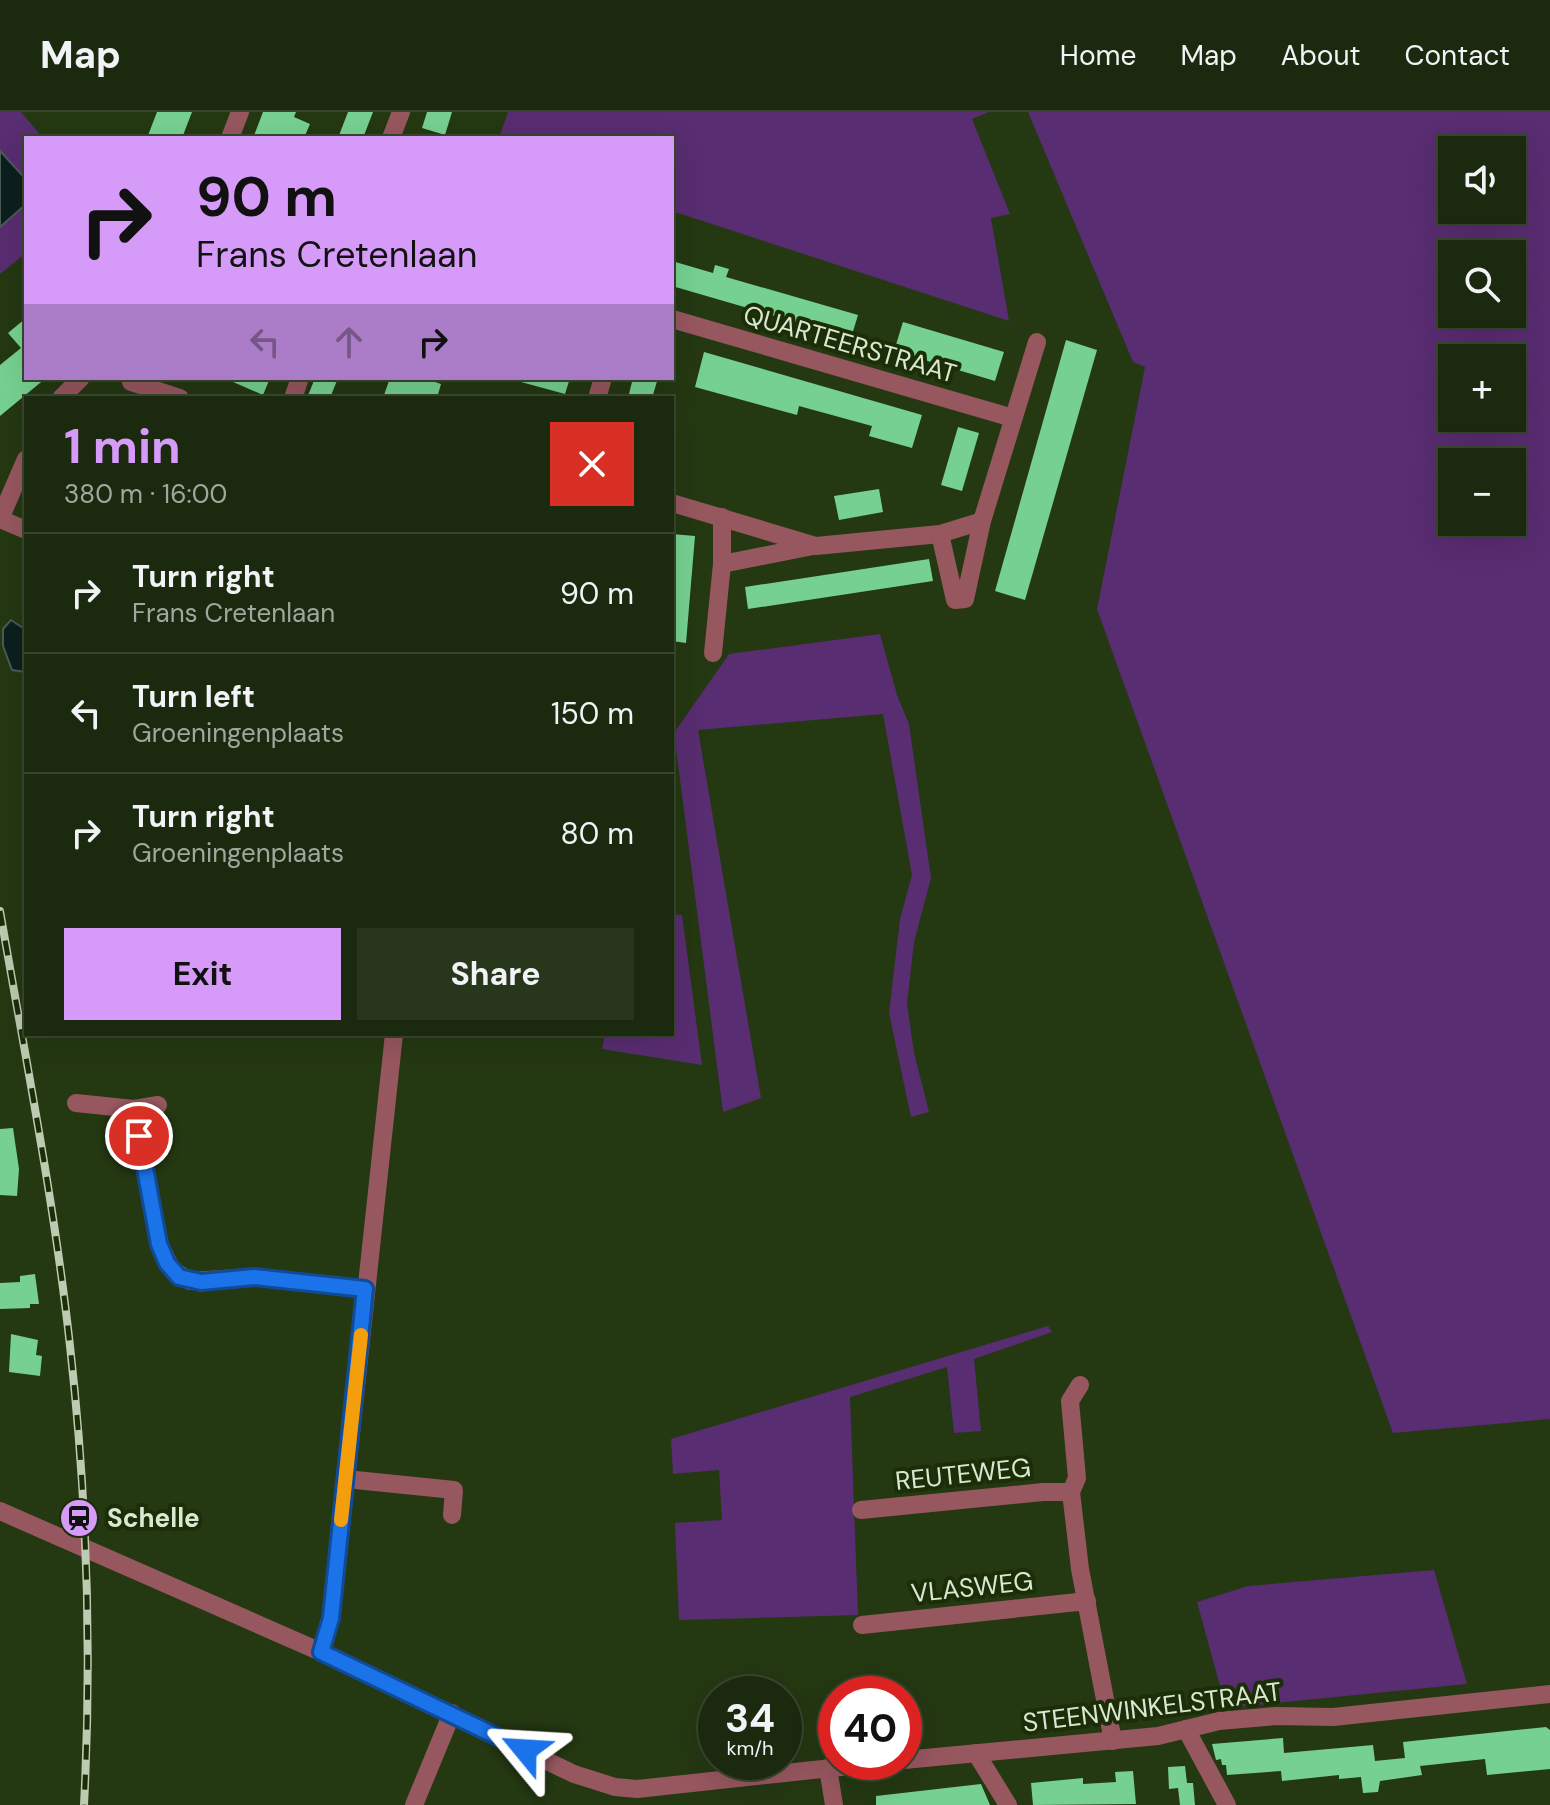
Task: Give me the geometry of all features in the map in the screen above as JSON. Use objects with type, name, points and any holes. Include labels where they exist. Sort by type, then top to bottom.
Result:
[{"type":"street","points":[[231,136],[240,112]]},
{"type":"street","points":[[392,136],[401,112]]},
{"type":"street","name":"QUARTEERSTRAAT","points":[[674,320],[1013,418]]},
{"type":"street","points":[[940,534],[955,600],[965,599],[982,521],[1037,342]]},
{"type":"street","points":[[63,396],[79,380]]},
{"type":"street","points":[[129,380],[174,396]]},
{"type":"street","points":[[24,464],[0,519],[24,529]]},
{"type":"street","points":[[674,504],[816,546]]},
{"type":"street","points":[[713,653],[722,564],[722,517]]},
{"type":"street","points":[[722,564],[816,546],[940,534],[982,521]]},
{"type":"street","points":[[321,1652],[331,1618],[394,1036]]},
{"type":"street","points":[[76,1103],[134,1109],[158,1105]]},
{"type":"street","points":[[134,1109],[159,1244],[167,1263],[179,1277],[201,1282],[254,1277],[365,1289]]},
{"type":"street","points":[[1080,1385],[1070,1401],[1077,1478],[1071,1492],[1113,1741]]},
{"type":"street","points":[[346,1479],[454,1490],[452,1515]]},
{"type":"street","name":"REUTEWEG","points":[[861,1510],[1071,1492]]},
{"type":"street","points":[[0,1511],[321,1652],[574,1774],[639,1797],[818,1770]]},
{"type":"street","name":"VLASWEG","points":[[862,1625],[1087,1601]]},
{"type":"street","name":"STEENWINKELSTRAAT","points":[[922,1758],[1158,1736],[1219,1721],[1276,1716],[1333,1717],[1550,1694]]},
{"type":"street","points":[[414,1805],[452,1713]]},
{"type":"street","points":[[1186,1729],[1227,1805]]},
{"type":"street","points":[[976,1753],[1008,1805]]},
{"type":"street","points":[[830,1780],[834,1805]]},
{"type":"shaded area","points":[[0,112],[21,112],[41,136],[24,136],[24,181],[0,151]]},
{"type":"shaded area","points":[[508,112],[989,112],[972,119],[1010,214],[991,218],[1009,321],[674,212],[674,136],[500,136]]},
{"type":"shaded area","points":[[1028,112],[1550,112],[1550,1419],[1393,1433],[1097,609],[1145,367],[1133,362]]},
{"type":"shaded area","points":[[24,206],[24,255],[0,274],[0,227]]},
{"type":"shaded area","points":[[880,634],[897,695],[909,724],[931,878],[914,942],[907,1003],[914,1053],[929,1112],[911,1117],[889,1013],[900,919],[912,875],[883,714],[698,730],[761,1098],[723,1112],[674,733],[729,654]]},
{"type":"shaded area","points":[[674,914],[682,915],[702,1065],[602,1049],[605,1036],[674,1036]]},
{"type":"shaded area","points":[[1048,1326],[1052,1332],[974,1359],[981,1431],[954,1433],[947,1367],[850,1397],[858,1615],[679,1620],[675,1523],[722,1520],[719,1470],[673,1474],[671,1439]]},
{"type":"shaded area","points":[[1434,1570],[1467,1684],[1226,1708],[1197,1602],[1248,1586]]},
{"type":"water","points":[[0,151],[23,176],[24,206],[0,227]]},
{"type":"water","points":[[11,620],[24,629],[24,672],[12,670],[3,646],[3,629]]},
{"type":"building","points":[[157,112],[192,112],[183,136],[148,136]]},
{"type":"building","points":[[263,112],[296,112],[294,117],[310,124],[305,136],[254,136]]},
{"type":"building","points":[[348,112],[373,112],[364,136],[339,136]]},
{"type":"building","points":[[427,112],[452,112],[445,135],[422,128]]},
{"type":"building","points":[[674,262],[713,273],[715,265],[729,269],[726,277],[858,315],[851,338],[674,287]]},
{"type":"building","points":[[24,320],[24,380],[44,380],[0,416],[0,365],[21,348],[8,333]]},
{"type":"building","points":[[903,322],[1004,352],[995,381],[894,351]]},
{"type":"building","points":[[1066,340],[1097,350],[1025,600],[995,591]]},
{"type":"building","points":[[704,352],[922,415],[912,448],[869,436],[872,426],[799,406],[797,415],[695,387]]},
{"type":"building","points":[[229,380],[269,380],[263,395]]},
{"type":"building","points":[[314,380],[337,380],[331,396],[308,396]]},
{"type":"building","points":[[389,380],[429,380],[441,384],[438,396],[384,396]]},
{"type":"building","points":[[521,380],[569,380],[565,394]]},
{"type":"building","points":[[632,380],[657,380],[653,396],[628,396]]},
{"type":"building","points":[[958,427],[979,433],[962,491],[941,485]]},
{"type":"building","points":[[879,489],[883,512],[839,520],[834,496]]},
{"type":"building","points":[[674,534],[695,536],[686,643],[674,641]]},
{"type":"building","points":[[929,559],[933,581],[748,609],[745,587]]},
{"type":"building","points":[[13,1128],[19,1169],[17,1196],[0,1195],[0,1129]]},
{"type":"building","points":[[35,1274],[39,1304],[30,1304],[30,1308],[0,1309],[0,1283],[20,1282],[20,1276]]},
{"type":"building","points":[[11,1334],[38,1340],[36,1355],[42,1356],[40,1376],[9,1372]]},
{"type":"building","points":[[1546,1727],[1550,1730],[1550,1769],[1487,1775],[1485,1759],[1420,1766],[1422,1775],[1380,1781],[1378,1792],[1363,1793],[1361,1777],[1339,1779],[1339,1775],[1282,1781],[1281,1771],[1227,1775],[1226,1765],[1222,1765],[1221,1759],[1216,1760],[1212,1744],[1283,1738],[1284,1753],[1373,1745],[1375,1761],[1405,1758],[1403,1742]]},
{"type":"building","points":[[1185,1766],[1187,1783],[1193,1783],[1195,1805],[1180,1805],[1178,1788],[1169,1789],[1168,1767]]},
{"type":"building","points":[[1133,1771],[1136,1804],[1033,1805],[1031,1783],[1083,1778],[1083,1784],[1116,1782],[1115,1772]]},
{"type":"building","points":[[981,1784],[990,1805],[876,1805],[876,1796]]},
{"type":"railway","points":[[0,911],[56,1237],[76,1403],[88,1633],[84,1805]]},
{"type":"slow traffic","points":[[341,1520],[361,1335]]},
{"type":"place","name":"Schelle","points":[[79,1518]]},
{"type":"route","points":[[139,1136],[162,1256],[179,1277],[201,1282],[254,1277],[365,1289],[331,1618],[321,1652],[525,1750]]}]
